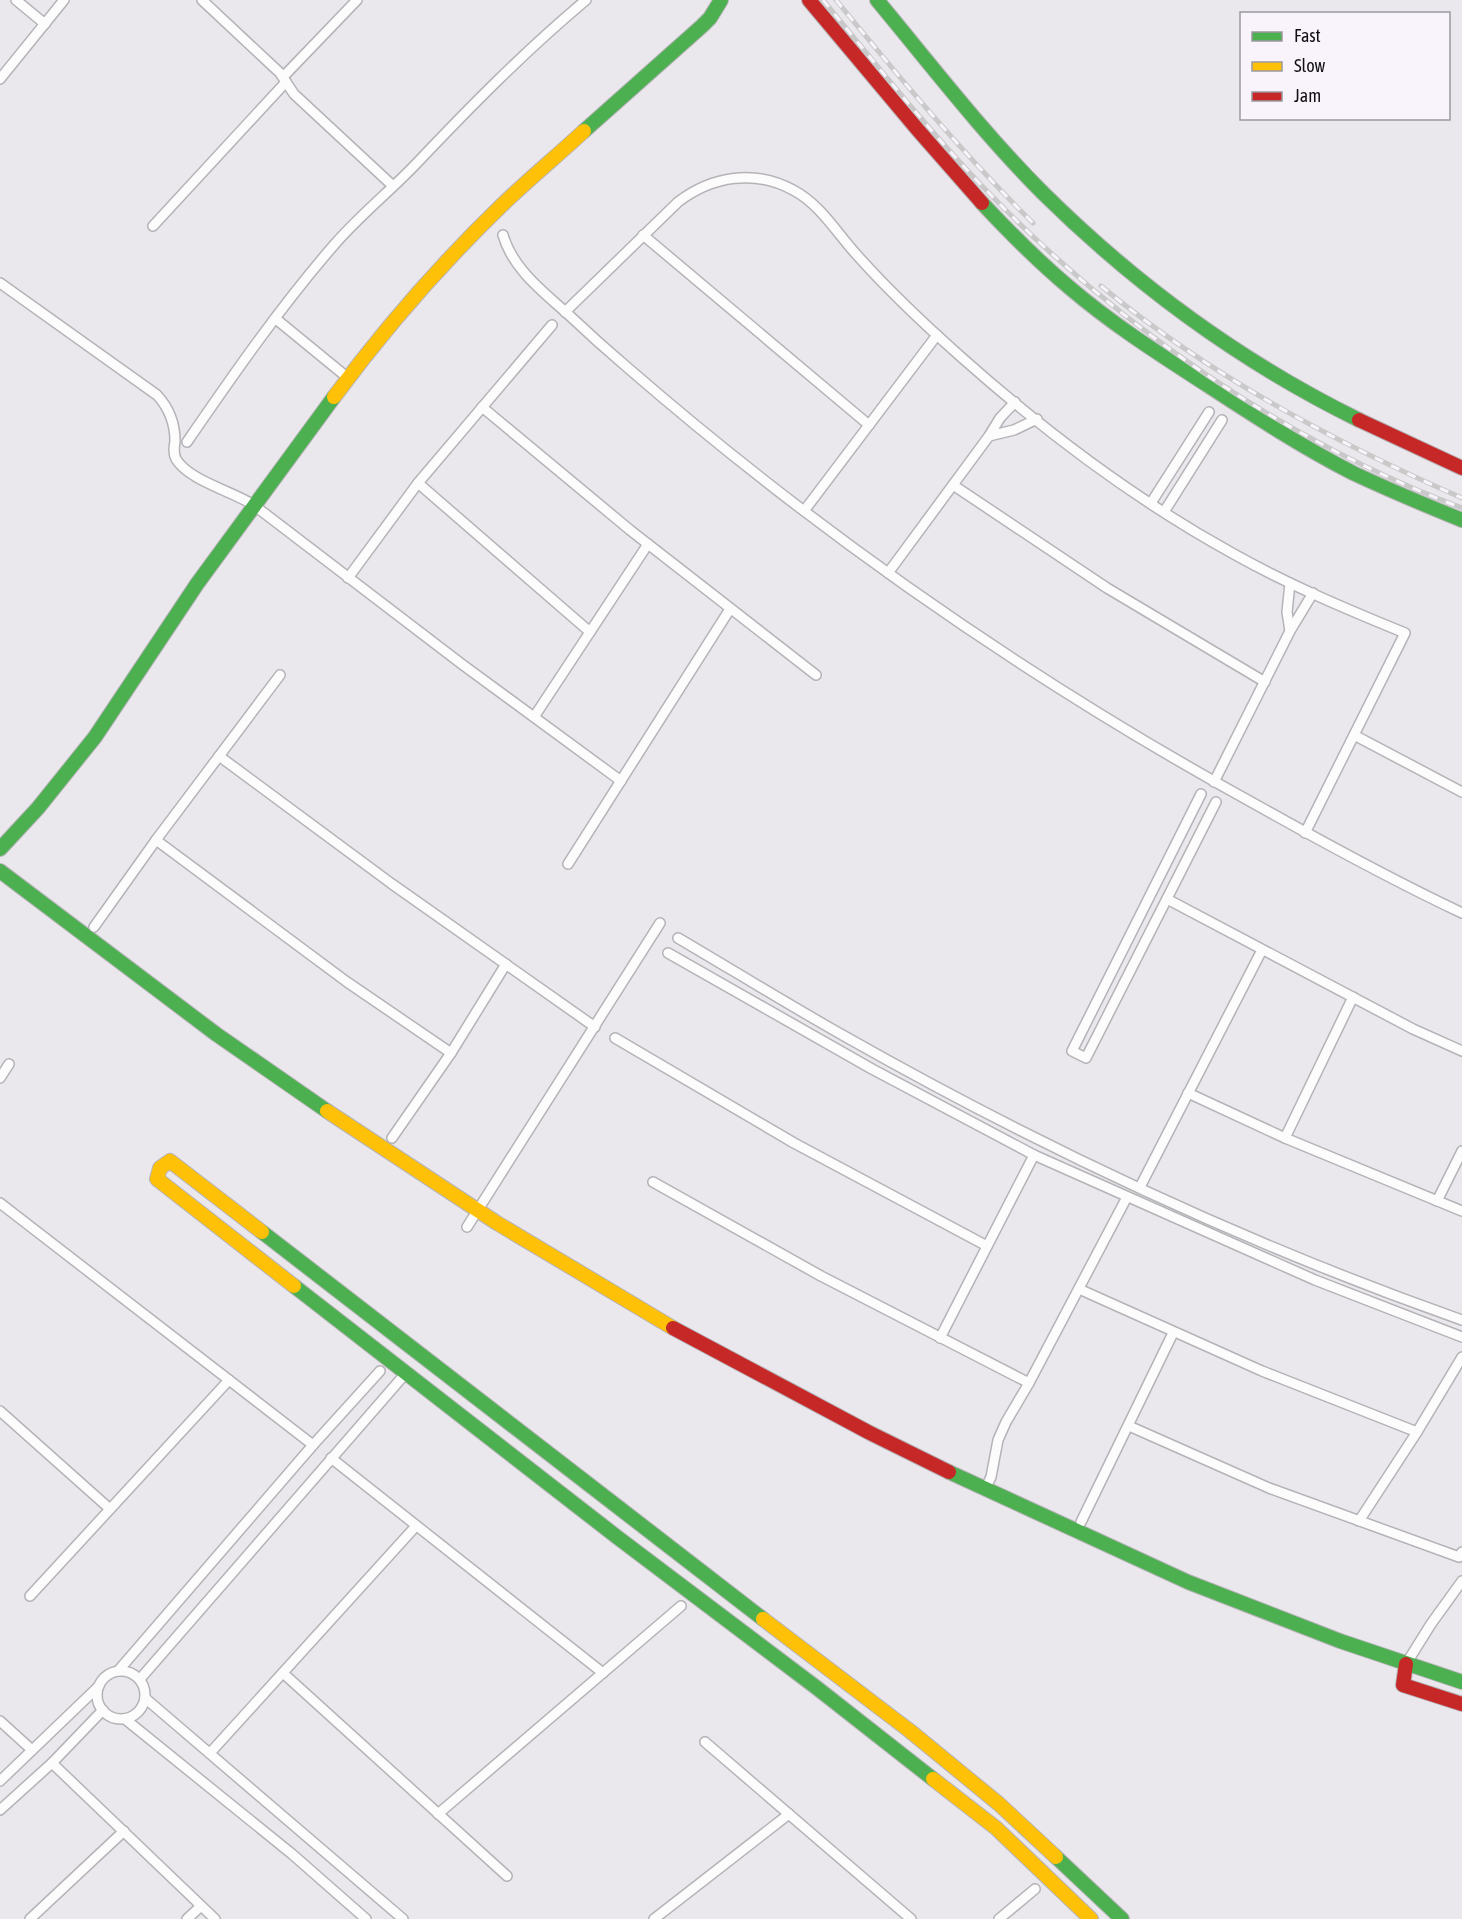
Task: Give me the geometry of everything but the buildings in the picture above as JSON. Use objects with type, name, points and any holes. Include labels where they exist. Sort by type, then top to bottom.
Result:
[{"type":"street","points":[[16,0],[45,24]]},
{"type":"street","points":[[0,79],[64,0]]},
{"type":"street","points":[[202,0],[285,80],[294,94],[393,186]]},
{"type":"street","points":[[153,226],[357,0]]},
{"type":"street","points":[[187,442],[276,319],[335,243],[492,85],[586,0]]},
{"type":"street","points":[[0,849],[38,808],[95,736],[191,591],[348,378],[420,290],[476,231],[702,26],[721,0]]},
{"type":"street","points":[[809,0],[931,147],[1034,255],[1107,318],[1289,437],[1353,472],[1462,520]]},
{"type":"street","points":[[877,0],[990,138],[1043,193],[1099,245],[1158,294],[1220,339],[1284,380],[1351,418],[1462,468]]},
{"type":"street","points":[[565,312],[678,202],[707,184],[741,177],[774,182],[796,191],[814,205],[881,281],[937,335],[1015,402],[1083,456],[1164,512],[1234,555],[1290,583],[1405,633],[1305,832]]},
{"type":"street","points":[[503,235],[511,254],[525,273],[565,312],[700,429],[804,511],[888,573],[1037,674],[1214,782],[1377,872],[1462,913]]},
{"type":"street","points":[[644,236],[869,425]]},
{"type":"street","points":[[0,282],[157,395],[171,416],[175,433],[174,454],[178,462],[205,481],[255,506],[621,781]]},
{"type":"street","points":[[276,319],[348,378]]},
{"type":"street","points":[[348,578],[418,483],[552,325]]},
{"type":"street","points":[[804,511],[937,335]]},
{"type":"street","points":[[888,573],[1000,418],[1015,402]]},
{"type":"street","points":[[482,407],[648,544],[816,675]]},
{"type":"street","points":[[1151,503],[1209,412]]},
{"type":"street","points":[[989,436],[1014,430],[1037,419]]},
{"type":"street","points":[[1164,512],[1222,420]]},
{"type":"street","points":[[418,483],[590,632]]},
{"type":"street","points":[[953,485],[1099,583],[1264,682]]},
{"type":"street","points":[[534,717],[648,544]]},
{"type":"street","points":[[1290,583],[1287,602],[1290,631]]},
{"type":"street","points":[[1214,782],[1290,631],[1313,593]]},
{"type":"street","points":[[568,864],[730,609]]},
{"type":"street","points":[[94,927],[280,675]]},
{"type":"street","points":[[1354,735],[1462,792]]},
{"type":"street","points":[[219,756],[328,838],[595,1027]]},
{"type":"street","points":[[1201,794],[1072,1051],[1086,1058],[1216,802]]},
{"type":"street","points":[[156,840],[338,975],[451,1053]]},
{"type":"street","points":[[1177,842],[1192,849]]},
{"type":"street","points":[[0,871],[216,1034],[300,1094],[601,1287],[714,1352],[870,1433],[985,1489],[1188,1582],[1309,1630],[1462,1682]]},
{"type":"street","points":[[1167,899],[1413,1029],[1462,1050]]},
{"type":"street","points":[[467,1227],[660,923]]},
{"type":"street","points":[[678,938],[900,1067],[1030,1135],[1140,1187],[1316,1264],[1462,1320]]},
{"type":"street","points":[[1140,1187],[1262,950]]},
{"type":"street","points":[[668,953],[872,1070],[1034,1155],[1315,1280],[1462,1337]]},
{"type":"street","points":[[392,1138],[451,1053],[506,964]]},
{"type":"street","points":[[711,978],[720,964]]},
{"type":"street","points":[[1285,1138],[1353,997]]},
{"type":"street","points":[[615,1038],[794,1143],[987,1246]]},
{"type":"street","points":[[0,1078],[9,1064]]},
{"type":"street","points":[[1188,1094],[1285,1138],[1462,1210]]},
{"type":"street","points":[[1437,1201],[1462,1151]]},
{"type":"street","points":[[940,1338],[1034,1155]]},
{"type":"street","points":[[1090,1919],[1017,1846],[817,1688],[488,1437],[157,1179],[160,1168],[170,1161],[910,1731],[999,1804],[1122,1919]]},
{"type":"street","points":[[653,1182],[754,1240],[1029,1383]]},
{"type":"street","points":[[985,1489],[994,1465],[1002,1431],[1127,1197]]},
{"type":"street","points":[[0,1203],[313,1445]]},
{"type":"street","points":[[1078,1289],[1173,1333],[1417,1432]]},
{"type":"street","points":[[1081,1522],[1173,1333]]},
{"type":"street","points":[[1359,1521],[1462,1357]]},
{"type":"street","points":[[118,1671],[380,1371]]},
{"type":"street","points":[[140,1679],[406,1372]]},
{"type":"street","points":[[30,1596],[229,1380]]},
{"type":"street","points":[[0,1411],[110,1509]]},
{"type":"street","points":[[488,1437],[492,1425],[502,1418]]},
{"type":"street","points":[[1129,1426],[1224,1469],[1359,1521],[1459,1557],[1462,1552]]},
{"type":"street","points":[[331,1458],[603,1673]]},
{"type":"street","points":[[210,1753],[416,1526]]},
{"type":"street","points":[[1462,1581],[1406,1664],[1403,1685],[1462,1704]]},
{"type":"street","points":[[438,1814],[681,1606]]},
{"type":"street","points":[[0,1781],[99,1686],[108,1674],[118,1671],[128,1671],[140,1679],[145,1688],[146,1698],[141,1709],[125,1719]]},
{"type":"street","points":[[283,1673],[507,1876]]},
{"type":"street","points":[[99,1686],[98,1698],[103,1710],[113,1717],[125,1719],[291,1854],[366,1919]]},
{"type":"street","points":[[146,1698],[403,1919]]},
{"type":"street","points":[[0,1810],[103,1710]]},
{"type":"street","points":[[0,1721],[32,1750]]},
{"type":"street","points":[[705,1742],[911,1919]]},
{"type":"street","points":[[925,1774],[936,1767],[938,1754]]},
{"type":"street","points":[[52,1762],[215,1919]]},
{"type":"street","points":[[941,1786],[944,1775],[958,1770]]},
{"type":"street","points":[[654,1919],[789,1814]]},
{"type":"street","points":[[30,1919],[124,1831]]},
{"type":"street","points":[[999,1919],[1035,1890]]},
{"type":"street","points":[[187,1919],[201,1906]]},
{"type":"railway","points":[[823,0],[944,144],[986,190],[1091,288],[1148,333],[1207,375],[1268,414],[1396,481],[1462,508]]},
{"type":"railway","points":[[836,0],[956,142],[1033,223]]},
{"type":"railway","points":[[1101,286],[1185,349],[1274,404],[1367,454],[1462,498]]},
{"type":"traffic: fast","points":[[584,131],[702,26],[721,0]]},
{"type":"traffic: fast","points":[[877,0],[999,147],[1078,227],[1153,290],[1232,347],[1316,398],[1359,420]]},
{"type":"traffic: fast","points":[[982,203],[1070,288],[1167,359],[1333,463],[1462,520]]},
{"type":"traffic: fast","points":[[0,849],[38,808],[95,737],[197,584],[334,397]]},
{"type":"traffic: fast","points":[[0,871],[216,1034],[327,1111]]},
{"type":"traffic: fast","points":[[262,1232],[763,1619]]},
{"type":"traffic: fast","points":[[294,1286],[933,1779]]},
{"type":"traffic: fast","points":[[949,1472],[1188,1582],[1340,1641],[1462,1682]]},
{"type":"traffic: fast","points":[[1056,1857],[1122,1919]]},
{"type":"traffic: slow","points":[[334,397],[393,321],[457,250],[512,195],[584,131]]},
{"type":"traffic: slow","points":[[327,1111],[497,1223],[673,1328]]},
{"type":"traffic: slow","points":[[262,1232],[170,1161],[160,1168],[157,1179],[294,1286]]},
{"type":"traffic: slow","points":[[763,1619],[910,1731],[999,1804],[1056,1857]]},
{"type":"traffic: slow","points":[[933,1779],[996,1828],[1091,1919]]},
{"type":"traffic: jam","points":[[809,0],[982,203]]},
{"type":"traffic: jam","points":[[1359,420],[1462,468]]},
{"type":"traffic: jam","points":[[673,1328],[870,1433],[949,1472]]},
{"type":"traffic: jam","points":[[1406,1664],[1403,1685],[1462,1704]]}]
